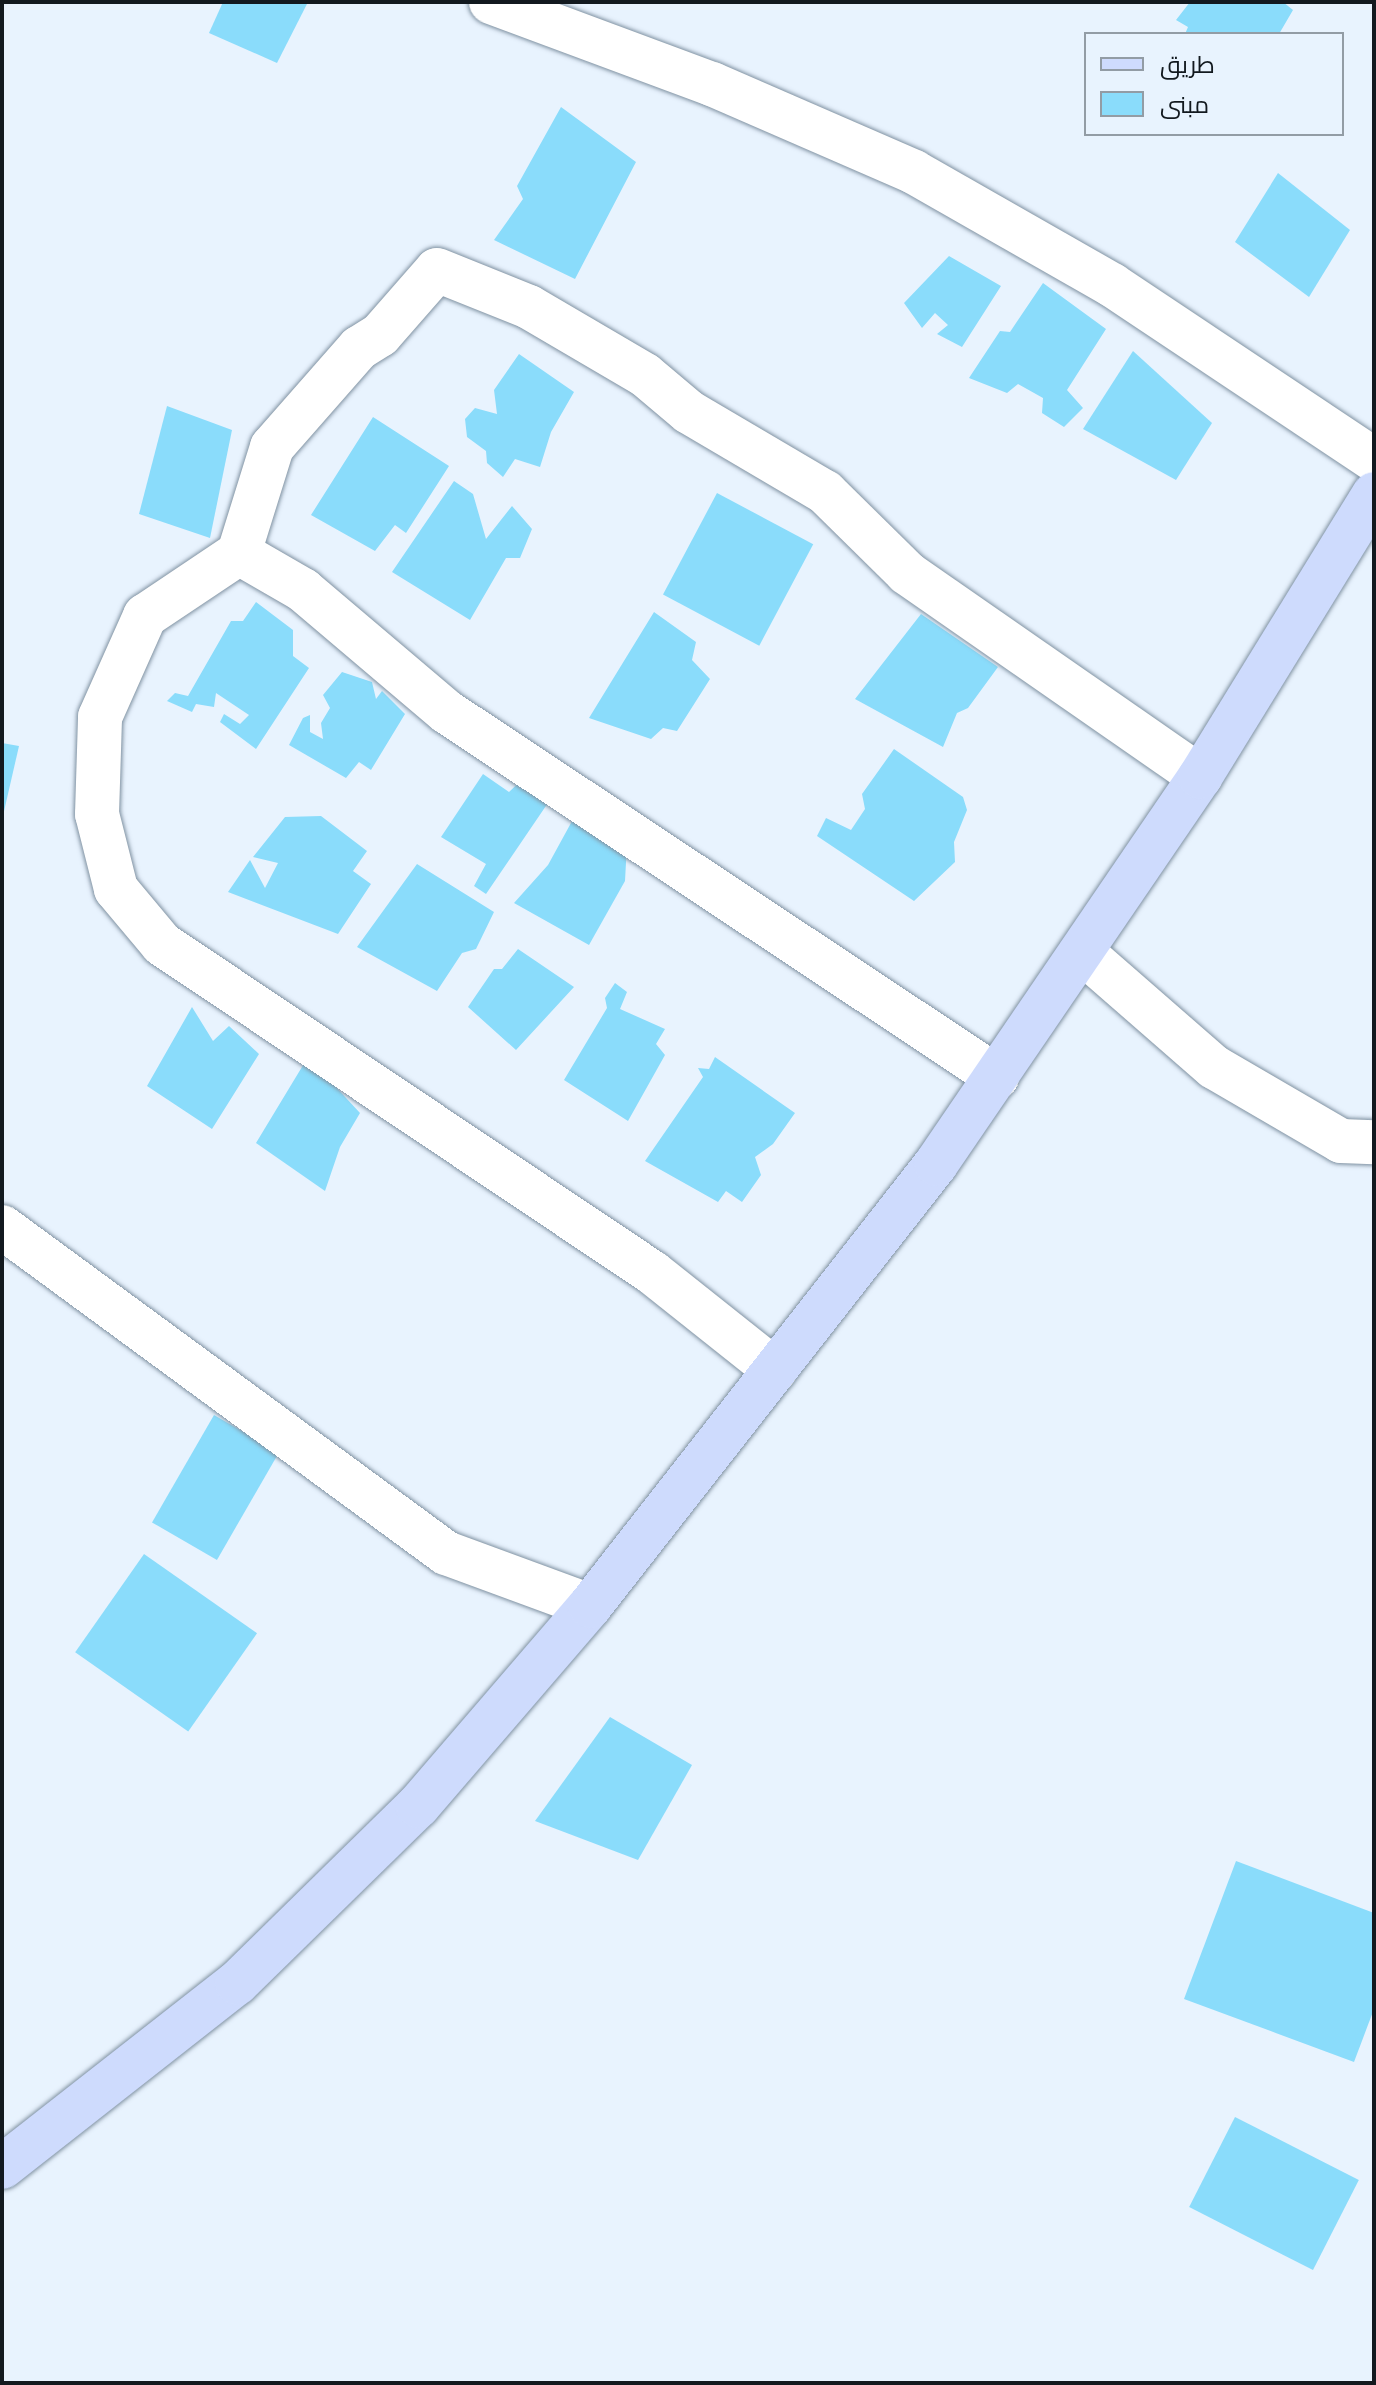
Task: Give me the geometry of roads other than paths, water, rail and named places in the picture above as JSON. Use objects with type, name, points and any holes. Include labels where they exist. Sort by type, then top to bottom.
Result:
[{"type":"main road","points":[[2,2167],[237,1983],[418,1806],[590,1606],[775,1370],[997,1077],[1200,777],[1374,494]]},
{"type":"street","points":[[491,2],[712,84],[914,172],[1112,285],[1374,460]]},
{"type":"street","points":[[775,1370],[641,1264],[162,944],[116,889],[97,814],[100,717],[145,616],[239,553],[272,447],[359,348],[380,335],[437,270],[529,307],[645,375],[689,412],[825,492],[907,573],[1200,777]]},
{"type":"street","points":[[239,553],[303,590],[447,712],[997,1077]]},
{"type":"street","points":[[1082,952],[1214,1067],[1341,1141],[1374,1142]]},
{"type":"street","points":[[2,1227],[446,1553],[590,1606]]}]
